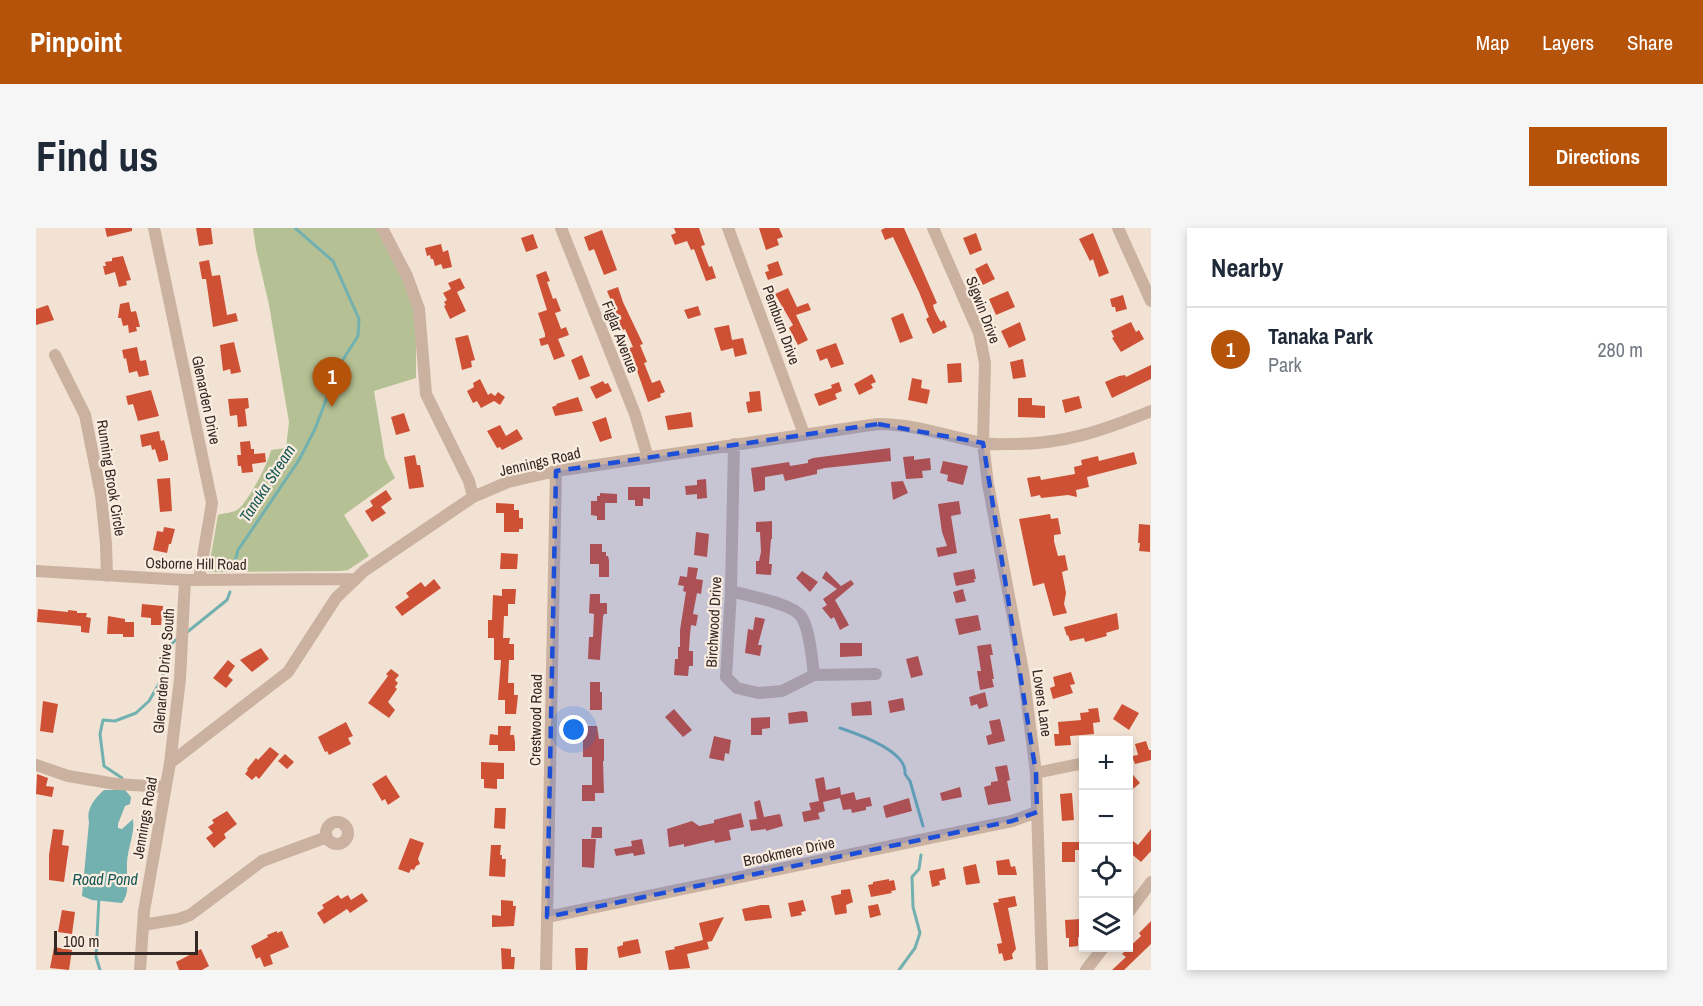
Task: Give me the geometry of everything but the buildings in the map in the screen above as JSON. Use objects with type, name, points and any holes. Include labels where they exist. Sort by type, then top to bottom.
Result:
[{"type":"street","name":"Glenarden Drive","points":[[154,228],[212,503],[199,580]]},
{"type":"street","points":[[382,228],[407,276],[418,309],[426,394],[469,481],[473,496]]},
{"type":"street","name":"Figlar Avenue","points":[[561,228],[634,414],[648,458]]},
{"type":"street","name":"Pemburn Drive","points":[[728,228],[804,434]]},
{"type":"street","name":"Sigwin Drive","points":[[933,228],[983,347],[985,363],[983,443]]},
{"type":"street","points":[[1118,228],[1151,301]]},
{"type":"street","name":"Running Brook Circle","points":[[55,355],[85,415],[101,495],[107,576]]},
{"type":"street","name":"Jennings Road","points":[[140,970],[143,925],[170,763],[288,672],[327,611],[356,579],[473,496],[508,482],[556,471],[878,424],[895,424],[935,431],[983,443],[1031,444],[1058,442],[1085,436],[1151,411]]},
{"type":"street","name":"Lovers Lane","points":[[983,443],[995,526],[1023,671],[1036,773],[1042,970]]},
{"type":"street","name":"Birchwood Drive","points":[[734,444],[731,591],[726,677],[737,688],[758,693],[782,691],[814,675],[876,674]]},
{"type":"street","name":"Crestwood Road","points":[[546,970],[556,471]]},
{"type":"street","name":"Osborne Hill Road","points":[[36,571],[185,580],[356,579]]},
{"type":"street","name":"Glenarden Drive South","points":[[170,763],[183,636],[185,580]]},
{"type":"street","points":[[731,591],[788,608],[801,616],[807,634],[814,675]]},
{"type":"street","points":[[1036,773],[1079,764]]},
{"type":"street","points":[[36,765],[69,776],[123,785],[165,788]]},
{"type":"street","name":"Brookmere Drive","points":[[547,917],[1012,821],[1037,812]]},
{"type":"street","points":[[143,925],[179,920],[190,915],[261,861],[327,837]]},
{"type":"street","points":[[1133,906],[1151,882]]},
{"type":"street","points":[[1086,970],[1100,952]]},
{"type":"highlighted area","points":[[878,424],[983,443],[1036,773],[1037,812],[1012,821],[547,917],[556,471]]},
{"type":"green space","points":[[253,228],[378,228],[402,277],[416,313],[416,378],[374,391],[385,458],[395,478],[344,515],[369,556],[348,570],[208,572],[218,515],[235,511],[241,506],[257,482],[271,450],[286,448],[289,422]]},
{"type":"water","name":"Road Pond","points":[[104,790],[125,790],[131,797],[130,804],[125,806],[118,824],[118,828],[122,829],[133,819],[127,862],[127,889],[122,903],[92,900],[82,896],[88,817],[94,801]]},
{"type":"waterway","name":"Tanaka Stream","points":[[234,566],[238,550],[299,460],[315,429],[339,366],[358,336],[359,319],[333,261],[295,228]]},
{"type":"waterway","name":"Tanaka Stream","points":[[186,633],[227,600],[230,592]]},
{"type":"waterway","name":"Tanaka Stream","points":[[122,782],[122,778],[104,766],[100,734],[103,720],[115,721],[136,713],[149,701],[163,677],[164,651],[178,638]]},
{"type":"waterway","points":[[840,728],[880,745],[899,758],[910,781],[923,826]]},
{"type":"waterway","points":[[899,970],[915,948],[920,933],[913,907],[912,877],[919,869],[921,855]]},
{"type":"waterway","name":"Tanaka Stream","points":[[99,897],[96,957],[100,970]]},
{"type":"place","name":"Tanaka Park","points":[[332,407]]}]
